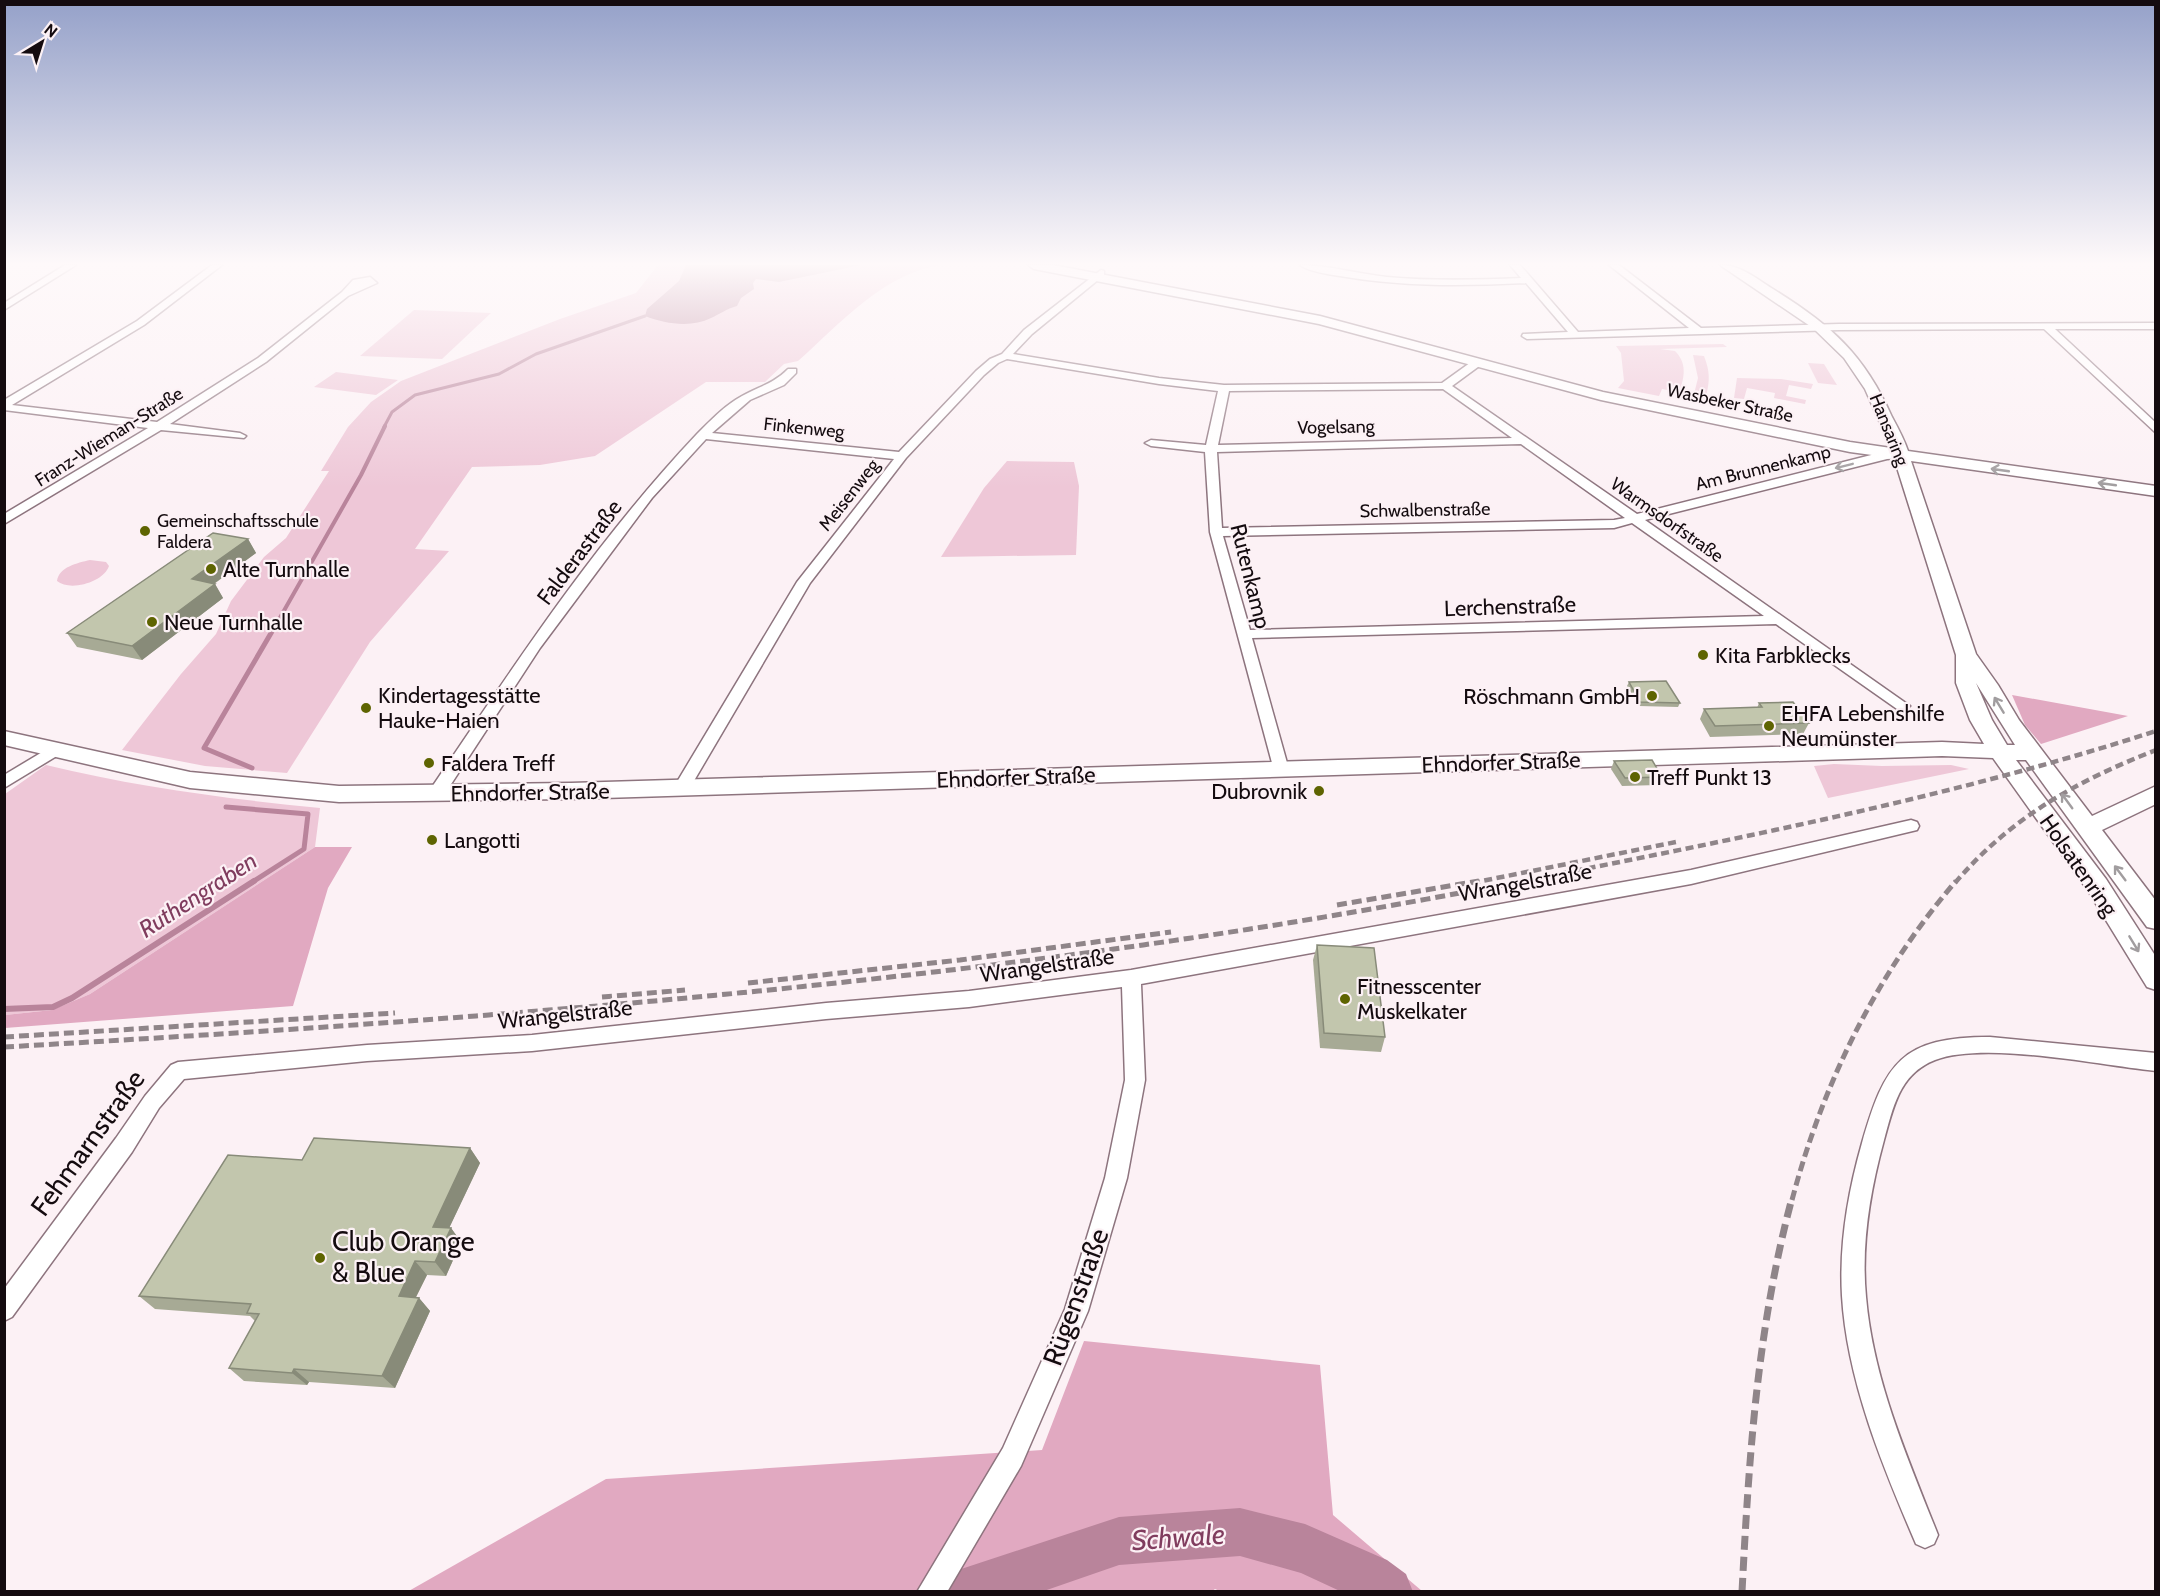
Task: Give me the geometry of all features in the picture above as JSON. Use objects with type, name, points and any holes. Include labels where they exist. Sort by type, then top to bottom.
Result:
[{"type":"street","points":[[4,406],[117,339]]},
{"type":"street","name":"Franz-Wieman-Straße","points":[[4,520],[159,426],[262,360],[288,339]]},
{"type":"street","name":"Meisenweg","points":[[682,787],[804,582],[902,456],[980,373],[993,361],[1005,356],[1021,339]]},
{"type":"street","name":"Wasbeker Straße","points":[[1396,339],[1621,400],[1901,456],[2156,491]]},
{"type":"street","name":"Hansaring","points":[[1832,339],[1845,351],[1870,384],[1884,419],[1897,442],[1966,655],[2032,753]]},
{"type":"street","points":[[2060,339],[2156,430]]},
{"type":"street","points":[[1005,356],[1159,381],[1224,388],[1444,386],[1478,362]]},
{"type":"street","name":"Falderastraße","points":[[435,794],[534,646],[648,495],[703,435],[732,408],[746,398],[780,383],[792,371]]},
{"type":"street","name":"Warmsdorfstraße","points":[[1444,386],[1902,706]]},
{"type":"street","name":"Rutenkamp","points":[[1224,388],[1211,448],[1216,532],[1281,770]]},
{"type":"street","points":[[4,406],[240,436]]},
{"type":"street","name":"Finkenweg","points":[[703,435],[902,456]]},
{"type":"street","name":"Vogelsang","points":[[1151,443],[1211,448],[1523,441]]},
{"type":"street","name":"Am Brunnenkamp","points":[[1635,519],[1887,455],[1901,456]]},
{"type":"street","name":"Schwalbenstraße","points":[[1216,532],[1614,524],[1635,519]]},
{"type":"street","name":"Lerchenstraße","points":[[1244,634],[1777,620]]},
{"type":"street","name":"Hansaring","points":[[1966,655],[1966,683],[1978,713],[2000,751]]},
{"type":"street","name":"Ehndorfer Straße","points":[[4,738],[190,780],[339,794],[435,794],[1942,749],[2032,753]]},
{"type":"street","points":[[4,783],[54,750]]},
{"type":"street","name":"Holsatenring","points":[[2000,751],[2097,885],[2156,980]]},
{"type":"street","name":"Holsatenring","points":[[2032,753],[2156,920]]},
{"type":"street","points":[[2085,826],[2096,824],[2156,794]]},
{"type":"street","name":"Wrangelstraße","points":[[178,1071],[367,1053],[532,1043],[826,1011],[969,999],[1131,978],[1691,877],[1911,826]]},
{"type":"street","name":"Rügenstraße","points":[[932,1592],[1012,1457],[1076,1311],[1116,1178],[1135,1080],[1131,978]]},
{"type":"street","points":[[1925,1535],[1878,1406],[1861,1345],[1854,1305],[1852,1265],[1856,1231],[1867,1161],[1888,1088],[1904,1069],[1923,1056],[1946,1048],[1965,1046],[2020,1047],[2156,1062]]},
{"type":"street","name":"Fehmarnstraße","points":[[4,1309],[124,1145],[152,1102],[178,1071]]},
{"type":"shaded area","points":[[379,339],[463,339],[442,359],[360,356]]},
{"type":"shaded area","points":[[507,339],[821,339],[798,361],[784,364],[765,382],[706,382],[595,456],[540,465],[472,467],[415,549],[449,551],[370,642],[287,773],[205,766],[122,750],[181,674],[216,634],[231,601],[264,557],[286,538],[329,471],[321,471],[348,427],[371,402],[401,381]]},
{"type":"shaded area","points":[[1723,344],[1727,347],[1660,349],[1675,351],[1682,360],[1684,376],[1679,392],[1662,389],[1659,396],[1618,388],[1624,381],[1621,353],[1616,346]]},
{"type":"shaded area","points":[[1693,355],[1704,356],[1706,361],[1709,376],[1706,396],[1694,394],[1698,378]]},
{"type":"shaded area","points":[[1808,363],[1824,364],[1837,385],[1818,383]]},
{"type":"shaded area","points":[[336,372],[398,380],[376,395],[314,387]]},
{"type":"shaded area","points":[[1737,378],[1781,379],[1813,384],[1811,389],[1789,385],[1786,396],[1806,400],[1805,404],[1774,398],[1775,393],[1747,388],[1744,399],[1734,398]]},
{"type":"shaded area","points":[[1007,461],[1074,462],[1079,486],[1076,555],[941,557],[984,488]]},
{"type":"shaded area","points":[[90,560],[106,562],[109,566],[101,577],[86,584],[70,586],[57,581],[58,576],[65,569]]},
{"type":"shaded area","points":[[2012,695],[2128,716],[2041,744],[2025,725]]},
{"type":"shaded area","points":[[1834,764],[1951,765],[1969,769],[1828,798],[1814,766]]},
{"type":"shaded area","points":[[46,765],[114,780],[183,791],[320,808],[315,847],[90,994],[52,1010],[5,1015],[5,794]]},
{"type":"shaded area","points":[[315,847],[352,847],[328,888],[293,1006],[5,1028],[5,1015],[52,1010],[90,994]]},
{"type":"shaded area","points":[[1084,1341],[1320,1365],[1333,1515],[1422,1591],[1222,1592],[1215,1589],[1211,1592],[407,1592],[606,1479],[1042,1450]]},
{"type":"building","points":[[213,533],[248,539],[192,579],[215,584],[132,646],[67,633]]},
{"type":"building","name":"Röschmann GmbH","points":[[1666,681],[1680,703],[1640,702],[1629,682]]},
{"type":"building","points":[[1793,702],[1809,723],[1715,726],[1704,709],[1762,707],[1759,703]]},
{"type":"building","points":[[1652,760],[1662,777],[1625,778],[1614,761]]},
{"type":"building","name":"Fitnesscenter Muskelkater","points":[[1317,945],[1374,948],[1385,1037],[1324,1033]]},
{"type":"building","name":"Club Orange & Blue","points":[[314,1138],[470,1148],[433,1227],[451,1228],[435,1262],[415,1261],[399,1296],[419,1298],[382,1376],[294,1369],[292,1373],[229,1368],[259,1314],[247,1313],[251,1304],[139,1296],[228,1155],[302,1160]]},
{"type":"waterway","name":"Ruthengraben","points":[[384,427],[392,412],[415,395],[499,374],[536,354],[578,339]]},
{"type":"waterway","name":"Ruthengraben","points":[[273,630],[361,475],[385,426]]},
{"type":"waterway","name":"Ruthengraben","points":[[252,768],[204,748],[274,628]]},
{"type":"waterway","name":"Ruthengraben","points":[[226,807],[308,814],[304,849],[251,883]]},
{"type":"waterway","name":"Ruthengraben","points":[[4,1009],[53,1007],[72,998],[254,881]]},
{"type":"waterway","name":"Schwale","points":[[964,1592],[1119,1541],[1240,1532],[1305,1549],[1369,1578],[1388,1592]]},
{"type":"railway","points":[[1514,883],[1757,834],[1918,798],[2156,731]]},
{"type":"railway","points":[[1955,883],[1999,839],[2047,803],[2072,788],[2156,750]]},
{"type":"railway","points":[[1472,883],[1676,842]]},
{"type":"railway","points":[[1337,905],[1479,881]]},
{"type":"railway","points":[[4,1047],[385,1023],[766,990],[1145,945],[1334,915],[1522,881]]},
{"type":"railway","points":[[1792,1200],[1820,1114],[1856,1031],[1901,953],[1956,881]]},
{"type":"railway","points":[[748,983],[960,960],[1171,932]]},
{"type":"railway","points":[[602,997],[685,990]]},
{"type":"railway","points":[[4,1037],[395,1013]]},
{"type":"railway","points":[[1742,1592],[1756,1394],[1770,1296],[1792,1198]]},
{"type":"place","name":"Gemeinschaftsschule Faldera","points":[[145,531]]},
{"type":"place","name":"Alte Turnhalle","points":[[211,569]]},
{"type":"place","name":"Neue Turnhalle","points":[[152,622]]},
{"type":"place","name":"Kita Farbklecks","points":[[1703,655]]},
{"type":"place","name":"Röschmann GmbH","points":[[1652,696]]},
{"type":"place","name":"Kindertagesstätte Hauke-Haien","points":[[366,708]]},
{"type":"place","name":"EHFA Lebenshilfe Neumünster","points":[[1769,726]]},
{"type":"place","name":"Faldera Treff","points":[[429,763]]},
{"type":"place","name":"Treff Punkt 13","points":[[1635,777]]},
{"type":"place","name":"Dubrovnik","points":[[1319,791]]},
{"type":"place","name":"Langotti","points":[[432,840]]},
{"type":"place","name":"Fitnesscenter Muskelkater","points":[[1345,999]]},
{"type":"place","name":"Club Orange & Blue","points":[[320,1258]]}]
